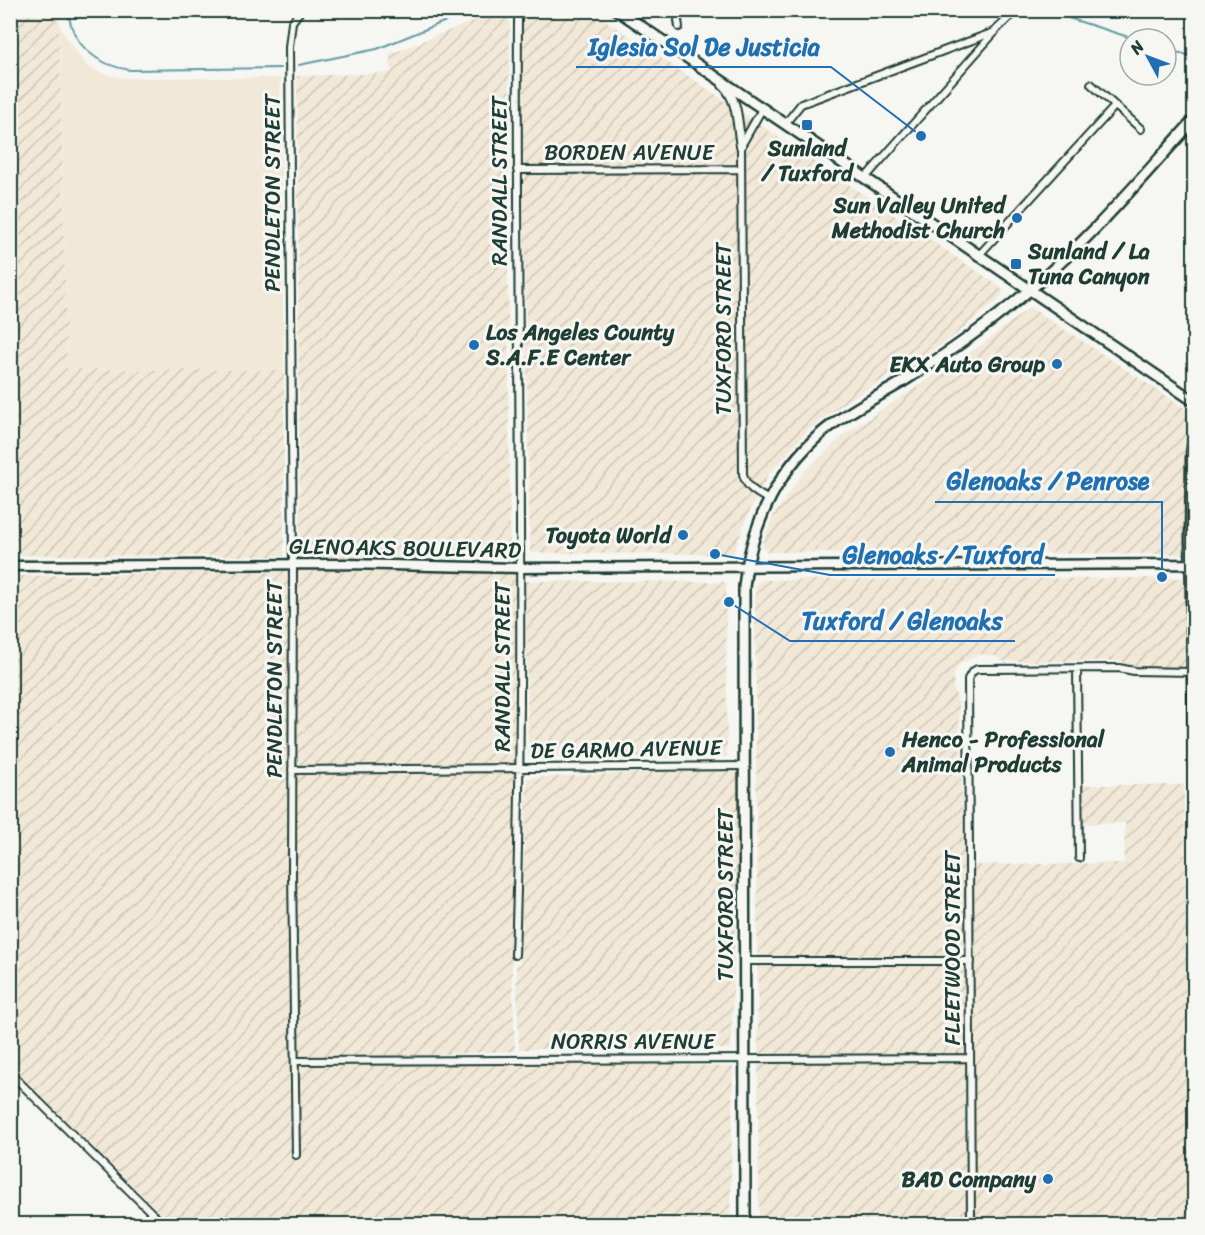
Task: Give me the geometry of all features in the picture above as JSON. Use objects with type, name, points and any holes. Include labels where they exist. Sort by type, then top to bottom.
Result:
[{"type":"main road","points":[[617,10],[1194,401]]},
{"type":"main road","name":"TUXFORD STREET","points":[[745,1224],[744,586],[746,566],[759,522],[789,467],[821,434],[843,417],[968,340],[1030,290],[1083,241],[1194,120]]},
{"type":"main road","points":[[1194,432],[1191,455],[1194,806]]},
{"type":"main road","name":"GLENOAKS BOULEVARD","points":[[10,566],[293,565],[519,568],[1193,564]]},
{"type":"street","name":"PENDLETON STREET","points":[[296,1155],[289,47],[292,22],[301,10]]},
{"type":"street","points":[[866,177],[994,32],[1017,10]]},
{"type":"street","name":"RANDALL STREET","points":[[515,955],[520,768],[518,19]]},
{"type":"street","points":[[785,124],[801,104],[994,32]]},
{"type":"street","name":"TUXFORD STREET","points":[[709,72],[729,90],[735,102],[741,146],[743,474],[751,489],[769,500]]},
{"type":"street","points":[[1091,84],[1141,129]]},
{"type":"street","points":[[979,255],[1115,106]]},
{"type":"street","name":"TUXFORD STREET","points":[[741,146],[762,108]]},
{"type":"street","name":"BORDEN AVENUE","points":[[517,170],[741,170]]},
{"type":"street","name":"FLEETWOOD STREET","points":[[970,1224],[971,961],[968,679],[977,669],[1077,669]]},
{"type":"street","points":[[1079,858],[1077,669],[1193,672]]},
{"type":"street","name":"DE GARMO AVENUE","points":[[292,770],[744,766]]},
{"type":"street","points":[[745,961],[971,961]]},
{"type":"street","name":"NORRIS AVENUE","points":[[295,1061],[970,1058]]},
{"type":"street","points":[[10,1073],[163,1224]]},
{"type":"shaded area","points":[[11,10],[59,11],[67,369],[284,370],[284,556],[11,555]]},
{"type":"shaded area","points":[[499,11],[510,11],[508,278],[510,555],[300,558],[297,76],[391,73],[390,54]]},
{"type":"shaded area","points":[[520,11],[592,11],[1004,291],[1001,298],[946,342],[847,401],[808,430],[769,474],[750,510],[733,554],[530,553]]},
{"type":"shaded area","points":[[60,26],[88,67],[104,74],[123,78],[280,78],[284,370],[67,369]]},
{"type":"shaded area","points":[[1030,307],[1194,414],[1194,554],[766,552],[762,545],[774,515],[804,472],[846,433],[983,344]]},
{"type":"shaded area","points":[[291,571],[293,1062],[522,1060],[733,1067],[730,1224],[172,1224],[11,1067],[10,576]]},
{"type":"shaded area","points":[[294,571],[517,572],[515,671],[517,764],[294,768]]},
{"type":"shaded area","points":[[1183,578],[1189,660],[1186,667],[1124,668],[1123,661],[1002,661],[995,656],[978,654],[960,664],[954,673],[953,687],[959,703],[964,865],[1124,863],[1125,823],[1082,824],[1083,785],[1184,785],[1190,1224],[759,1224],[755,585],[762,580]]},
{"type":"shaded area","points":[[526,581],[726,582],[727,757],[528,758]]},
{"type":"shaded area","points":[[741,768],[731,1049],[519,1049],[516,964],[520,963],[527,778]]},
{"type":"shaded area","points":[[294,771],[517,771],[512,965],[515,1051],[296,1060]]},
{"type":"waterway","points":[[68,10],[70,23],[81,43],[88,52],[107,64],[130,70],[280,68]]},
{"type":"waterway","points":[[299,65],[377,49],[473,10]]},
{"type":"waterway","points":[[1043,10],[1118,34]]},
{"type":"waterway","points":[[1178,52],[1194,57]]},
{"type":"place","name":"Sunland / Tuxford","points":[[807,125]]},
{"type":"place","name":"Iglesia Sol De Justicia","points":[[921,136]]},
{"type":"place","name":"Sun Valley United Methodist Church","points":[[1017,218]]},
{"type":"place","name":"Sunland / La Tuna Canyon","points":[[1016,264]]},
{"type":"place","name":"Los Angeles County S.A.F.E Center","points":[[474,345]]},
{"type":"place","name":"EKX Auto Group","points":[[1057,364]]},
{"type":"place","name":"Toyota World","points":[[683,535]]},
{"type":"place","name":"Glenoaks / Tuxford","points":[[715,554]]},
{"type":"place","name":"Glenoaks / Penrose","points":[[1162,577]]},
{"type":"place","name":"Tuxford / Glenoaks","points":[[729,602]]},
{"type":"place","name":"Henco - Professional Animal Products","points":[[890,752]]},
{"type":"place","name":"BAD Company","points":[[1048,1179]]}]
